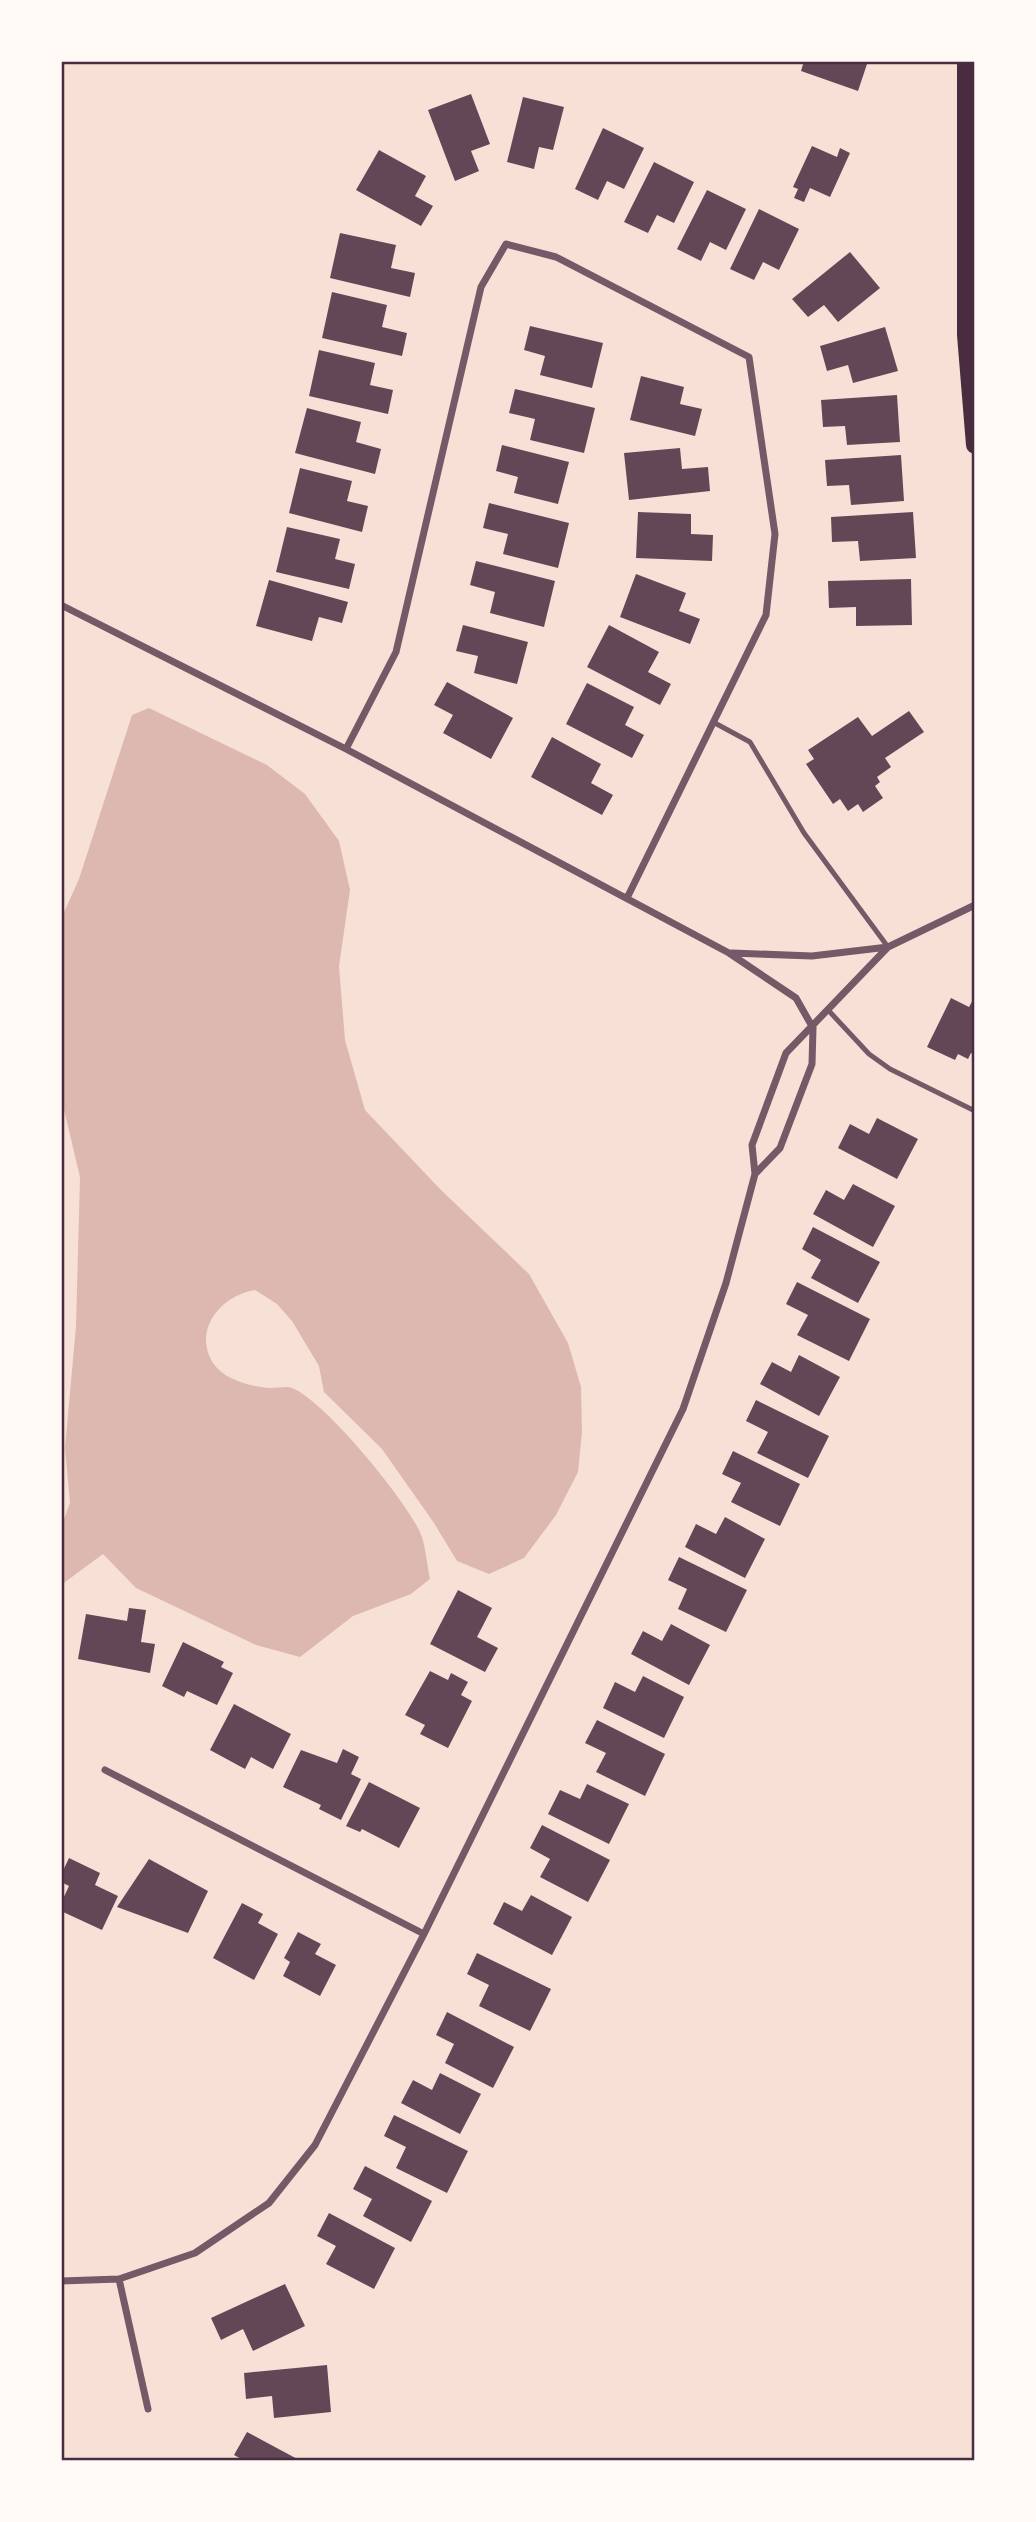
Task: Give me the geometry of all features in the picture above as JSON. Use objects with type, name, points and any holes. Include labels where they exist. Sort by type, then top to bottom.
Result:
[{"type":"main road","points":[[965,61],[975,445]]},
{"type":"street","points":[[346,749],[396,652],[481,287],[506,244],[556,257],[749,357],[775,534],[766,615],[628,896]]},
{"type":"street","points":[[61,606],[346,749],[628,896],[730,953],[796,998],[813,1028],[812,1063],[780,1149],[755,1174]]},
{"type":"street","points":[[730,953],[812,956],[888,947],[975,905]]},
{"type":"street","points":[[61,2281],[120,2279],[195,2253],[270,2203],[315,2145],[424,1934],[683,1409],[726,1283],[755,1174],[752,1144],[786,1053],[813,1028],[888,947]]},
{"type":"street","points":[[105,1770],[424,1934]]},
{"type":"street","points":[[120,2279],[148,2409]]},
{"type":"lane","points":[[713,722],[750,742],[804,834],[888,947]]},
{"type":"lane","points":[[829,1011],[869,1054],[890,1069],[975,1111]]},
{"type":"shaded area","points":[[149,708],[267,765],[305,794],[339,841],[350,890],[339,966],[345,1040],[365,1110],[441,1190],[529,1274],[568,1343],[581,1387],[582,1432],[578,1472],[556,1515],[524,1558],[489,1574],[457,1561],[382,1449],[324,1392],[319,1366],[292,1321],[277,1304],[255,1290],[243,1293],[222,1306],[208,1326],[206,1338],[207,1350],[218,1369],[247,1384],[292,1388],[324,1411],[384,1479],[415,1522],[425,1547],[430,1579],[411,1594],[353,1616],[300,1657],[256,1645],[136,1588],[103,1554],[61,1585],[61,1527],[70,1503],[65,1448],[76,1326],[80,1177],[61,1097],[61,919],[79,879],[132,715]]},
{"type":"building","points":[[804,61],[868,61],[858,91],[801,71]]},
{"type":"building","points":[[471,94],[490,144],[471,151],[479,171],[455,181],[428,110]]},
{"type":"building","points":[[523,97],[564,107],[553,150],[539,147],[534,169],[507,162]]},
{"type":"building","points":[[603,128],[644,148],[624,189],[607,181],[598,200],[575,189]]},
{"type":"building","points":[[812,146],[837,157],[840,148],[850,153],[830,197],[810,188],[804,202],[794,198],[798,189],[793,187]]},
{"type":"building","points":[[379,150],[426,176],[415,196],[433,206],[421,226],[356,190]]},
{"type":"building","points":[[654,162],[694,182],[674,223],[657,215],[648,233],[624,222]]},
{"type":"building","points":[[707,190],[746,209],[726,250],[710,242],[701,261],[677,249]]},
{"type":"building","points":[[759,209],[799,229],[779,270],[763,262],[754,280],[730,269]]},
{"type":"building","points":[[340,233],[396,245],[391,268],[415,273],[410,297],[330,278]]},
{"type":"building","points":[[850,252],[880,288],[838,322],[824,305],[808,317],[792,299]]},
{"type":"building","points":[[332,292],[387,305],[382,327],[407,333],[402,356],[322,338]]},
{"type":"building","points":[[530,326],[603,343],[592,388],[540,375],[545,356],[524,350]]},
{"type":"building","points":[[885,327],[898,371],[853,383],[848,365],[827,371],[820,346]]},
{"type":"building","points":[[319,350],[375,363],[370,385],[393,390],[388,414],[309,396]]},
{"type":"building","points":[[641,376],[684,387],[680,404],[702,409],[695,436],[630,420]]},
{"type":"building","points":[[515,389],[595,408],[584,453],[530,440],[535,419],[509,413]]},
{"type":"building","points":[[897,395],[900,442],[847,445],[845,426],[823,427],[821,400]]},
{"type":"building","points":[[307,408],[361,422],[356,442],[381,449],[375,474],[295,453]]},
{"type":"building","points":[[502,445],[569,462],[558,504],[514,493],[518,477],[496,471]]},
{"type":"building","points":[[680,448],[682,469],[708,467],[710,491],[629,500],[624,453]]},
{"type":"building","points":[[901,455],[904,501],[851,505],[849,485],[827,486],[825,460]]},
{"type":"building","points":[[300,468],[352,481],[347,501],[368,506],[362,532],[289,513]]},
{"type":"building","points":[[489,503],[569,523],[558,568],[503,554],[508,534],[483,528]]},
{"type":"building","points":[[638,512],[691,514],[691,534],[713,535],[712,561],[636,558]]},
{"type":"building","points":[[913,512],[916,558],[860,561],[858,541],[832,542],[831,517]]},
{"type":"building","points":[[287,527],[340,539],[335,559],[355,564],[349,589],[276,572]]},
{"type":"building","points":[[476,561],[555,581],[544,627],[490,613],[495,592],[470,585]]},
{"type":"building","points":[[636,574],[686,593],[679,611],[700,619],[690,644],[620,617]]},
{"type":"building","points":[[911,579],[912,625],[856,626],[856,607],[829,608],[828,581]]},
{"type":"building","points":[[269,580],[348,602],[342,623],[319,617],[312,641],[256,626]]},
{"type":"building","points":[[463,625],[528,642],[517,684],[474,673],[478,656],[456,651]]},
{"type":"building","points":[[609,625],[659,652],[648,672],[671,684],[660,705],[587,667]]},
{"type":"building","points":[[447,682],[513,718],[491,759],[443,733],[453,715],[434,705]]},
{"type":"building","points":[[587,683],[634,707],[625,725],[644,735],[632,758],[566,724]]},
{"type":"building","points":[[909,711],[924,732],[885,758],[891,767],[877,777],[880,782],[875,786],[883,798],[863,812],[858,804],[848,811],[840,799],[833,804],[806,764],[814,759],[808,750],[858,717],[872,736]]},
{"type":"building","points":[[552,737],[601,764],[591,783],[613,795],[602,815],[531,777]]},
{"type":"building","points":[[975,996],[975,1055],[971,1053],[968,1059],[958,1054],[955,1060],[927,1047],[951,998],[969,1007]]},
{"type":"building","points":[[877,1118],[918,1139],[897,1179],[838,1148],[850,1124],[869,1134]]},
{"type":"building","points":[[853,1184],[895,1206],[873,1247],[813,1214],[826,1190],[844,1200]]},
{"type":"building","points":[[813,1227],[880,1262],[858,1303],[811,1278],[821,1260],[802,1249]]},
{"type":"building","points":[[797,1282],[870,1319],[849,1361],[797,1335],[808,1315],[786,1304]]},
{"type":"building","points":[[799,1355],[840,1377],[819,1416],[760,1384],[772,1362],[791,1372]]},
{"type":"building","points":[[756,1400],[829,1436],[808,1478],[757,1453],[768,1432],[746,1421]]},
{"type":"building","points":[[733,1451],[800,1484],[780,1526],[731,1502],[741,1483],[722,1474]]},
{"type":"building","points":[[725,1517],[765,1539],[745,1578],[685,1547],[696,1524],[716,1534]]},
{"type":"building","points":[[679,1557],[747,1590],[726,1632],[678,1609],[687,1589],[668,1580]]},
{"type":"building","points":[[458,1590],[492,1608],[477,1637],[498,1648],[485,1672],[430,1644]]},
{"type":"building","points":[[129,1608],[146,1610],[141,1642],[155,1644],[150,1673],[78,1659],[86,1614],[127,1621]]},
{"type":"building","points":[[671,1624],[710,1645],[689,1685],[631,1654],[643,1631],[662,1641]]},
{"type":"building","points":[[183,1642],[224,1662],[221,1667],[233,1673],[217,1705],[187,1691],[184,1697],[162,1686]]},
{"type":"building","points":[[430,1671],[448,1680],[451,1673],[468,1682],[461,1695],[472,1701],[448,1748],[420,1734],[425,1725],[405,1715]]},
{"type":"building","points":[[643,1676],[684,1697],[664,1738],[603,1708],[615,1682],[635,1692]]},
{"type":"building","points":[[234,1704],[291,1734],[273,1769],[251,1757],[245,1769],[210,1750]]},
{"type":"building","points":[[597,1720],[665,1754],[645,1796],[596,1772],[606,1753],[585,1743]]},
{"type":"building","points":[[343,1749],[359,1757],[351,1774],[361,1779],[341,1820],[319,1809],[321,1805],[283,1787],[301,1750],[337,1763]]},
{"type":"building","points":[[369,1782],[420,1808],[399,1848],[362,1829],[360,1832],[346,1826]]},
{"type":"building","points":[[587,1784],[629,1804],[609,1844],[548,1814],[560,1790],[580,1799]]},
{"type":"building","points":[[542,1825],[610,1860],[588,1902],[540,1877],[550,1859],[530,1848]]},
{"type":"building","points":[[69,1858],[100,1873],[95,1885],[118,1896],[102,1930],[61,1911],[61,1903],[69,1886],[61,1882],[61,1875]]},
{"type":"building","points":[[149,1859],[208,1891],[188,1933],[117,1907]]},
{"type":"building","points":[[531,1895],[572,1917],[552,1955],[493,1924],[504,1902],[522,1911]]},
{"type":"building","points":[[242,1903],[263,1914],[258,1923],[278,1934],[254,1980],[213,1958]]},
{"type":"building","points":[[298,1932],[321,1944],[315,1954],[336,1965],[320,1996],[283,1976],[290,1962],[284,1958]]},
{"type":"building","points":[[477,1953],[551,1989],[530,2031],[479,2006],[489,1985],[467,1974]]},
{"type":"building","points":[[447,2012],[514,2047],[493,2088],[445,2063],[454,2044],[436,2035]]},
{"type":"building","points":[[440,2073],[481,2094],[460,2134],[401,2103],[413,2080],[432,2090]]},
{"type":"building","points":[[394,2115],[468,2151],[447,2193],[396,2168],[406,2147],[384,2136]]},
{"type":"building","points":[[365,2166],[432,2201],[411,2242],[363,2216],[372,2199],[353,2189]]},
{"type":"building","points":[[329,2213],[395,2248],[374,2289],[326,2264],[336,2246],[317,2236]]},
{"type":"building","points":[[285,2284],[305,2326],[253,2351],[243,2329],[221,2340],[211,2318]]},
{"type":"building","points":[[327,2365],[331,2412],[274,2418],[272,2396],[246,2399],[244,2373]]},
{"type":"building","points":[[247,2432],[301,2461],[245,2461],[234,2455]]}]
